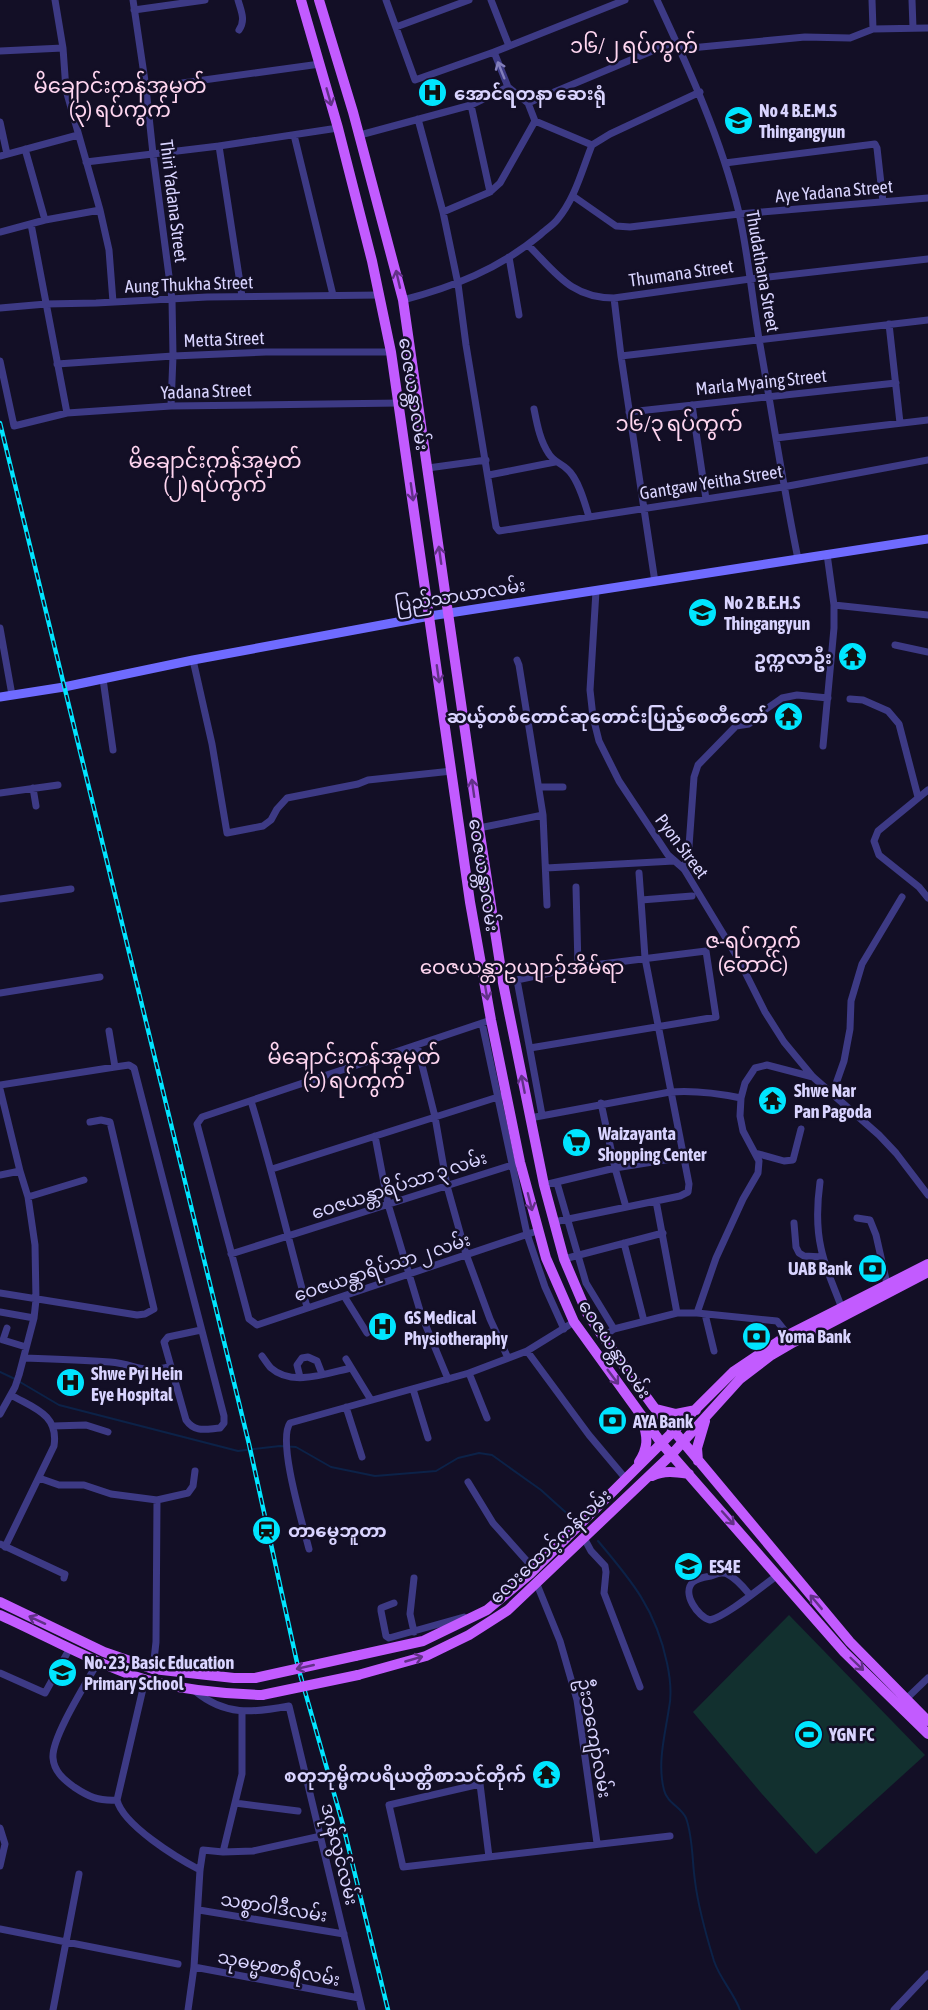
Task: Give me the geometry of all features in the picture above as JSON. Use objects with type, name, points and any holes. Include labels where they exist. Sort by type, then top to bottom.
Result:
[{"type":"main road","name":"ဝေဇယန္တာလမ်း","points":[[301,0],[338,128],[372,261],[392,352],[486,1022],[532,1232],[546,1258],[569,1325],[662,1444],[844,1652],[902,1702],[928,1721]]},
{"type":"main road","name":"ဝေဇယန္တာလမ်း","points":[[319,0],[360,135],[403,300],[503,983],[544,1185],[563,1256],[587,1313],[653,1406],[928,1734]]},
{"type":"main road","points":[[372,261],[393,256]]},
{"type":"main road","points":[[470,902],[490,899]]},
{"type":"main road","points":[[546,1258],[563,1256]]},
{"type":"main road","name":"လေးထောင့်ကန်လမ်း","points":[[55,1634],[70,1648],[98,1662],[145,1680],[230,1694],[262,1695],[358,1675],[426,1656],[469,1635],[508,1610],[534,1575],[733,1372],[841,1306],[867,1300],[887,1284],[928,1264]]},
{"type":"main road","name":"လေးထောင့်ကန်လမ်း","points":[[3,1610],[55,1634],[153,1668],[234,1678],[255,1678],[423,1641],[487,1610],[584,1538],[672,1454],[740,1379],[791,1338],[928,1272]]},
{"type":"main road","points":[[653,1406],[658,1410],[675,1414],[696,1410]]},
{"type":"main road","points":[[628,1477],[645,1452],[648,1442],[640,1414]]},
{"type":"main road","points":[[698,1461],[697,1448],[706,1416]]},
{"type":"main road","points":[[643,1480],[658,1473],[689,1474]]},
{"type":"street","points":[[55,0],[63,48],[66,90],[109,250],[113,302]]},
{"type":"street","name":"Thiri Yadana Street","points":[[133,0],[172,299],[171,406]]},
{"type":"street","points":[[134,10],[205,0]]},
{"type":"street","points":[[238,0],[244,20],[238,30]]},
{"type":"street","points":[[386,0],[415,80],[494,52],[625,0]]},
{"type":"street","points":[[396,27],[469,0]]},
{"type":"street","points":[[491,0],[509,46]]},
{"type":"street","name":"Thudathana Street","points":[[657,0],[700,92],[725,163],[739,214],[783,487],[798,559]]},
{"type":"street","points":[[872,0],[873,29]]},
{"type":"street","points":[[912,0],[913,28]]},
{"type":"street","points":[[680,49],[805,37],[850,38],[873,29],[928,28]]},
{"type":"street","points":[[528,103],[676,41]]},
{"type":"street","points":[[0,51],[63,48]]},
{"type":"street","points":[[494,52],[508,87],[528,103],[535,121],[592,145]]},
{"type":"street","points":[[146,88],[320,64]]},
{"type":"street","points":[[360,135],[471,105],[508,87]]},
{"type":"street","points":[[403,300],[458,284],[509,258],[528,245],[557,221],[573,196],[592,145],[610,134],[700,92]]},
{"type":"street","points":[[471,105],[490,192]]},
{"type":"street","points":[[418,119],[443,212],[458,284],[466,345],[489,475],[555,462]]},
{"type":"street","points":[[443,212],[490,192],[500,183],[535,121]]},
{"type":"street","points":[[0,122],[4,155],[78,135]]},
{"type":"street","points":[[86,162],[219,146],[338,128]]},
{"type":"street","points":[[294,135],[333,295]]},
{"type":"street","points":[[725,163],[875,144],[883,202]]},
{"type":"street","points":[[219,146],[242,296]]},
{"type":"street","points":[[25,149],[45,220]]},
{"type":"street","name":"Aye Yadana Street","points":[[573,196],[616,226],[630,227],[739,214],[928,198]]},
{"type":"street","points":[[0,232],[45,220],[100,210]]},
{"type":"street","points":[[32,224],[66,413]]},
{"type":"street","name":"Thumana Street","points":[[528,245],[566,284],[583,294],[601,298],[928,259]]},
{"type":"street","points":[[509,258],[519,315]]},
{"type":"street","name":"Aung Thukha Street","points":[[0,308],[242,296],[380,295]]},
{"type":"street","points":[[614,298],[655,582]]},
{"type":"street","points":[[621,356],[928,320]]},
{"type":"street","points":[[889,324],[900,423]]},
{"type":"street","name":"Metta Street","points":[[57,364],[266,352],[392,352]]},
{"type":"street","name":"Yadana Street","points":[[0,362],[14,426],[66,413],[171,406],[399,403]]},
{"type":"street","name":"Marla Myaing Street","points":[[629,412],[896,383]]},
{"type":"street","points":[[692,405],[706,499]]},
{"type":"street","points":[[534,409],[547,453],[555,462],[567,469],[582,493],[589,517]]},
{"type":"street","points":[[776,438],[928,420]]},
{"type":"street","points":[[428,468],[486,460]]},
{"type":"street","name":"Gantgaw Yeitha Street","points":[[489,475],[496,526],[499,531],[783,487],[928,460]]},
{"type":"street","name":"ပြည်သာယာလမ်း","points":[[0,697],[430,616],[928,539]]},
{"type":"street","points":[[823,746],[834,628],[834,605],[827,554]]},
{"type":"street","name":"Pyon Street","points":[[596,591],[590,690],[593,717],[599,741],[619,781],[653,833],[674,861],[684,869],[739,960],[775,1029],[813,1077],[879,1135],[928,1195]]},
{"type":"street","points":[[834,605],[928,615]]},
{"type":"street","points":[[0,628],[12,695]]},
{"type":"street","points":[[895,645],[928,652]]},
{"type":"street","points":[[193,660],[212,744],[228,833],[262,826],[271,820],[287,798],[368,780],[452,771]]},
{"type":"street","points":[[517,660],[543,815],[547,906]]},
{"type":"street","points":[[103,679],[113,750]]},
{"type":"street","points":[[684,869],[689,846],[694,777],[698,765],[736,726],[749,724],[782,698],[797,695],[828,698]]},
{"type":"street","points":[[850,699],[863,700],[888,711],[899,724],[918,797]]},
{"type":"street","points":[[0,793],[58,785]]},
{"type":"street","points":[[539,787],[563,787]]},
{"type":"street","points":[[33,788],[36,806]]},
{"type":"street","points":[[928,790],[878,831],[874,841],[879,855],[919,887],[928,898]]},
{"type":"street","points":[[479,828],[543,815]]},
{"type":"street","points":[[546,868],[674,861]]},
{"type":"street","points":[[554,1222],[680,1196],[688,1192],[689,1184],[645,958],[639,873]]},
{"type":"street","points":[[576,887],[578,968]]},
{"type":"street","points":[[0,899],[71,889]]},
{"type":"street","points":[[641,900],[692,896]]},
{"type":"street","points":[[832,1095],[844,1061],[850,1029],[851,1001],[862,964],[902,897]]},
{"type":"street","points":[[503,983],[578,968],[706,951],[716,1017],[530,1048]]},
{"type":"street","points":[[0,993],[100,977]]},
{"type":"street","points":[[517,980],[542,1115]]},
{"type":"street","points":[[231,1254],[197,1124],[202,1117],[486,1022]]},
{"type":"street","points":[[109,1031],[115,1067]]},
{"type":"street","points":[[417,1045],[435,1117],[447,1186],[466,1254],[490,1319],[508,1358]]},
{"type":"street","points":[[714,1351],[701,1313],[716,1258],[743,1199],[758,1173],[759,1161],[744,1131],[740,1116],[745,1083],[755,1068],[761,1065],[813,1077]]},
{"type":"street","points":[[0,1414],[19,1375],[34,1318],[36,1300],[35,1245],[28,1197],[0,1087],[132,1066],[166,1186],[224,1416],[220,1428],[196,1430],[186,1420],[164,1342],[166,1339],[201,1330]]},
{"type":"street","points":[[530,1118],[690,1090],[741,1098]]},
{"type":"street","points":[[272,1169],[501,1096]]},
{"type":"street","points":[[251,1101],[272,1169],[307,1307]]},
{"type":"street","points":[[601,1104],[626,1207]]},
{"type":"street","points":[[0,1293],[137,1315],[154,1309],[110,1122],[101,1120],[90,1122]]},
{"type":"street","points":[[755,1153],[784,1161],[793,1160],[801,1128]]},
{"type":"street","points":[[375,1136],[388,1204],[421,1314],[448,1379]]},
{"type":"street","points":[[544,1185],[615,1168],[684,1157]]},
{"type":"street","name":"ဝေဇယန္တာရိပ်သာ ၃ လမ်း","points":[[231,1254],[516,1164]]},
{"type":"street","points":[[0,1175],[20,1171]]},
{"type":"street","points":[[28,1197],[84,1180]]},
{"type":"street","points":[[820,1182],[817,1205],[818,1236],[823,1257],[841,1306]]},
{"type":"street","points":[[557,1183],[586,1283],[614,1329]]},
{"type":"street","points":[[656,1201],[677,1313]]},
{"type":"street","points":[[857,1218],[870,1220],[876,1235],[887,1284]]},
{"type":"street","points":[[794,1223],[796,1247],[799,1254],[823,1257]]},
{"type":"street","points":[[309,1549],[287,1457],[286,1429],[290,1423],[469,1373],[527,1351],[569,1325],[545,1287],[532,1232]]},
{"type":"street","name":"ဝေဇယန္တာရိပ်သာ ၂ လမ်း","points":[[231,1254],[249,1319],[257,1325],[411,1275],[532,1232]]},
{"type":"street","points":[[563,1256],[663,1233]]},
{"type":"street","points":[[624,1243],[644,1321]]},
{"type":"street","points":[[344,1296],[367,1333]]},
{"type":"street","points":[[0,1312],[34,1318]]},
{"type":"street","points":[[603,1337],[614,1329],[644,1321],[677,1313],[701,1313],[777,1321],[791,1338]]},
{"type":"street","points":[[8,1328],[3,1340],[26,1347]]},
{"type":"street","points":[[527,1351],[589,1435],[628,1477]]},
{"type":"street","points":[[262,1356],[271,1368],[280,1373],[300,1377],[351,1368]]},
{"type":"street","points":[[300,1377],[297,1365],[302,1358],[308,1357],[316,1361],[322,1374]]},
{"type":"street","points":[[24,1358],[114,1363],[152,1371],[171,1366]]},
{"type":"street","points":[[346,1359],[371,1400]]},
{"type":"street","points":[[469,1373],[487,1418]]},
{"type":"street","points":[[413,1389],[428,1438]]},
{"type":"street","points":[[11,1395],[47,1415],[56,1437],[39,1478],[2,1546],[65,1574],[64,1578]]},
{"type":"street","points":[[346,1407],[362,1457]]},
{"type":"street","points":[[53,1426],[86,1425],[108,1432]]},
{"type":"street","points":[[39,1478],[60,1485],[84,1485],[111,1494],[157,1500],[188,1493],[193,1486],[195,1471]]},
{"type":"street","points":[[468,1482],[493,1523],[534,1575]]},
{"type":"street","points":[[153,1668],[156,1642],[157,1500]]},
{"type":"street","points":[[584,1538],[591,1551],[605,1566],[603,1593],[640,1687]]},
{"type":"street","points":[[750,1595],[731,1575],[724,1573],[696,1580],[690,1588],[690,1596],[695,1609],[707,1620],[718,1617],[750,1595],[778,1575]]},
{"type":"street","name":"ဦးဘကျော်လမ်း","points":[[534,1575],[560,1641],[577,1700],[597,1844]]},
{"type":"street","points":[[414,1578],[410,1614],[414,1632]]},
{"type":"street","points":[[394,1603],[381,1608],[386,1636],[389,1638],[487,1610]]},
{"type":"street","points":[[0,1673],[45,1694],[70,1648]]},
{"type":"street","points":[[98,1662],[57,1738],[53,1756],[56,1770],[68,1783],[94,1798],[117,1800]]},
{"type":"street","points":[[902,1702],[928,1678]]},
{"type":"street","points":[[145,1680],[117,1800],[119,1808],[132,1824],[182,1861],[200,1870]]},
{"type":"street","points":[[191,1688],[209,1702],[226,1709],[242,1711],[242,1774],[223,1852]]},
{"type":"street","name":"ဒဂုန်လွင်လမ်း","points":[[242,1711],[269,1710],[289,1706],[362,2010]]},
{"type":"street","points":[[489,1857],[480,1784],[389,1805],[403,1867],[670,1836]]},
{"type":"street","points":[[235,1803],[298,1811]]},
{"type":"street","points":[[0,1828],[5,1844],[0,1866]]},
{"type":"street","points":[[188,2010],[194,1967],[203,1850],[253,1851],[321,1836]]},
{"type":"street","points":[[53,2010],[79,1874]]},
{"type":"street","name":"သစ္စာဝါဒီလမ်း","points":[[199,1910],[344,1934]]},
{"type":"street","points":[[0,1929],[178,1964]]},
{"type":"street","name":"သုဓမ္မာစာရီလမ်း","points":[[194,1967],[360,1998]]},
{"type":"street","points":[[894,2010],[928,1974]]},
{"type":"green space","name":"YGN FC","points":[[789,1615],[925,1755],[816,1854],[693,1712]]},
{"type":"waterway","points":[[0,1372],[15,1379]]},
{"type":"waterway","points":[[20,1382],[59,1405],[238,1451],[280,1446],[296,1447],[331,1467],[375,1476],[436,1471],[458,1458],[479,1453],[492,1455],[541,1490],[572,1518]]},
{"type":"waterway","points":[[598,1541],[622,1569],[641,1597],[662,1644],[670,1680],[670,1703],[661,1759],[664,1790],[686,1818],[691,1841],[696,1891],[708,1942],[717,1968],[740,2010]]},
{"type":"railway","points":[[0,423],[249,1444],[298,1667],[343,1825],[388,2010]]},
{"type":"place","name":"အောင်ရတနာ ဆေးရုံ","points":[[433,93]]},
{"type":"place","name":"No 4 B.E.M.S Thingangyun","points":[[738,120]]},
{"type":"place","name":"No 2 B.E.H.S Thingangyun","points":[[703,612]]},
{"type":"place","name":"ဥက္ကလာဦး","points":[[853,657]]},
{"type":"place","name":"ဆယ့်တစ်တောင်ဆုတောင်းပြည့်စေတီတော်","points":[[789,716]]},
{"type":"place","name":"Shwe Nar Pan Pagoda","points":[[773,1100]]},
{"type":"place","name":"Waizayanta Shopping Center","points":[[577,1143]]},
{"type":"place","name":"UAB Bank","points":[[873,1268]]},
{"type":"place","name":"GS Medical Physiotheraphy","points":[[383,1327]]},
{"type":"place","name":"Yoma Bank","points":[[757,1336]]},
{"type":"place","name":"Shwe Pyi Hein Eye Hospital","points":[[70,1383]]},
{"type":"place","name":"AYA Bank","points":[[612,1421]]},
{"type":"place","name":"တာမွေဘူတာ","points":[[267,1530]]},
{"type":"place","name":"ES4E","points":[[688,1566]]},
{"type":"place","name":"No. 23, Basic Education Primary School","points":[[63,1672]]},
{"type":"place","name":"YGN FC","points":[[808,1734]]},
{"type":"place","name":"စတုဘုမ္မိကပရိယတ္တိစာသင်တိုက်","points":[[547,1775]]},
{"type":"district","name":"၁၆/၂ ရပ်ကွက်","points":[[634,45]]},
{"type":"district","name":"မိချောင်းကန်အမှတ် (၃) ရပ်ကွက်","points":[[120,97]]},
{"type":"district","name":"၁၆/၃ ရပ်ကွက်","points":[[679,423]]},
{"type":"district","name":"မိချောင်းကန်အမှတ် (၂) ရပ်ကွက်","points":[[215,472]]},
{"type":"district","name":"ဇ-ရပ်ကွက် (တောင်)","points":[[753,952]]},
{"type":"district","name":"ဝေဇယန္တာဥယျာဉ်အိမ်ရာ","points":[[522,966]]},
{"type":"district","name":"မိချောင်းကန်အမှတ် (၁) ရပ်ကွက်","points":[[354,1068]]}]
